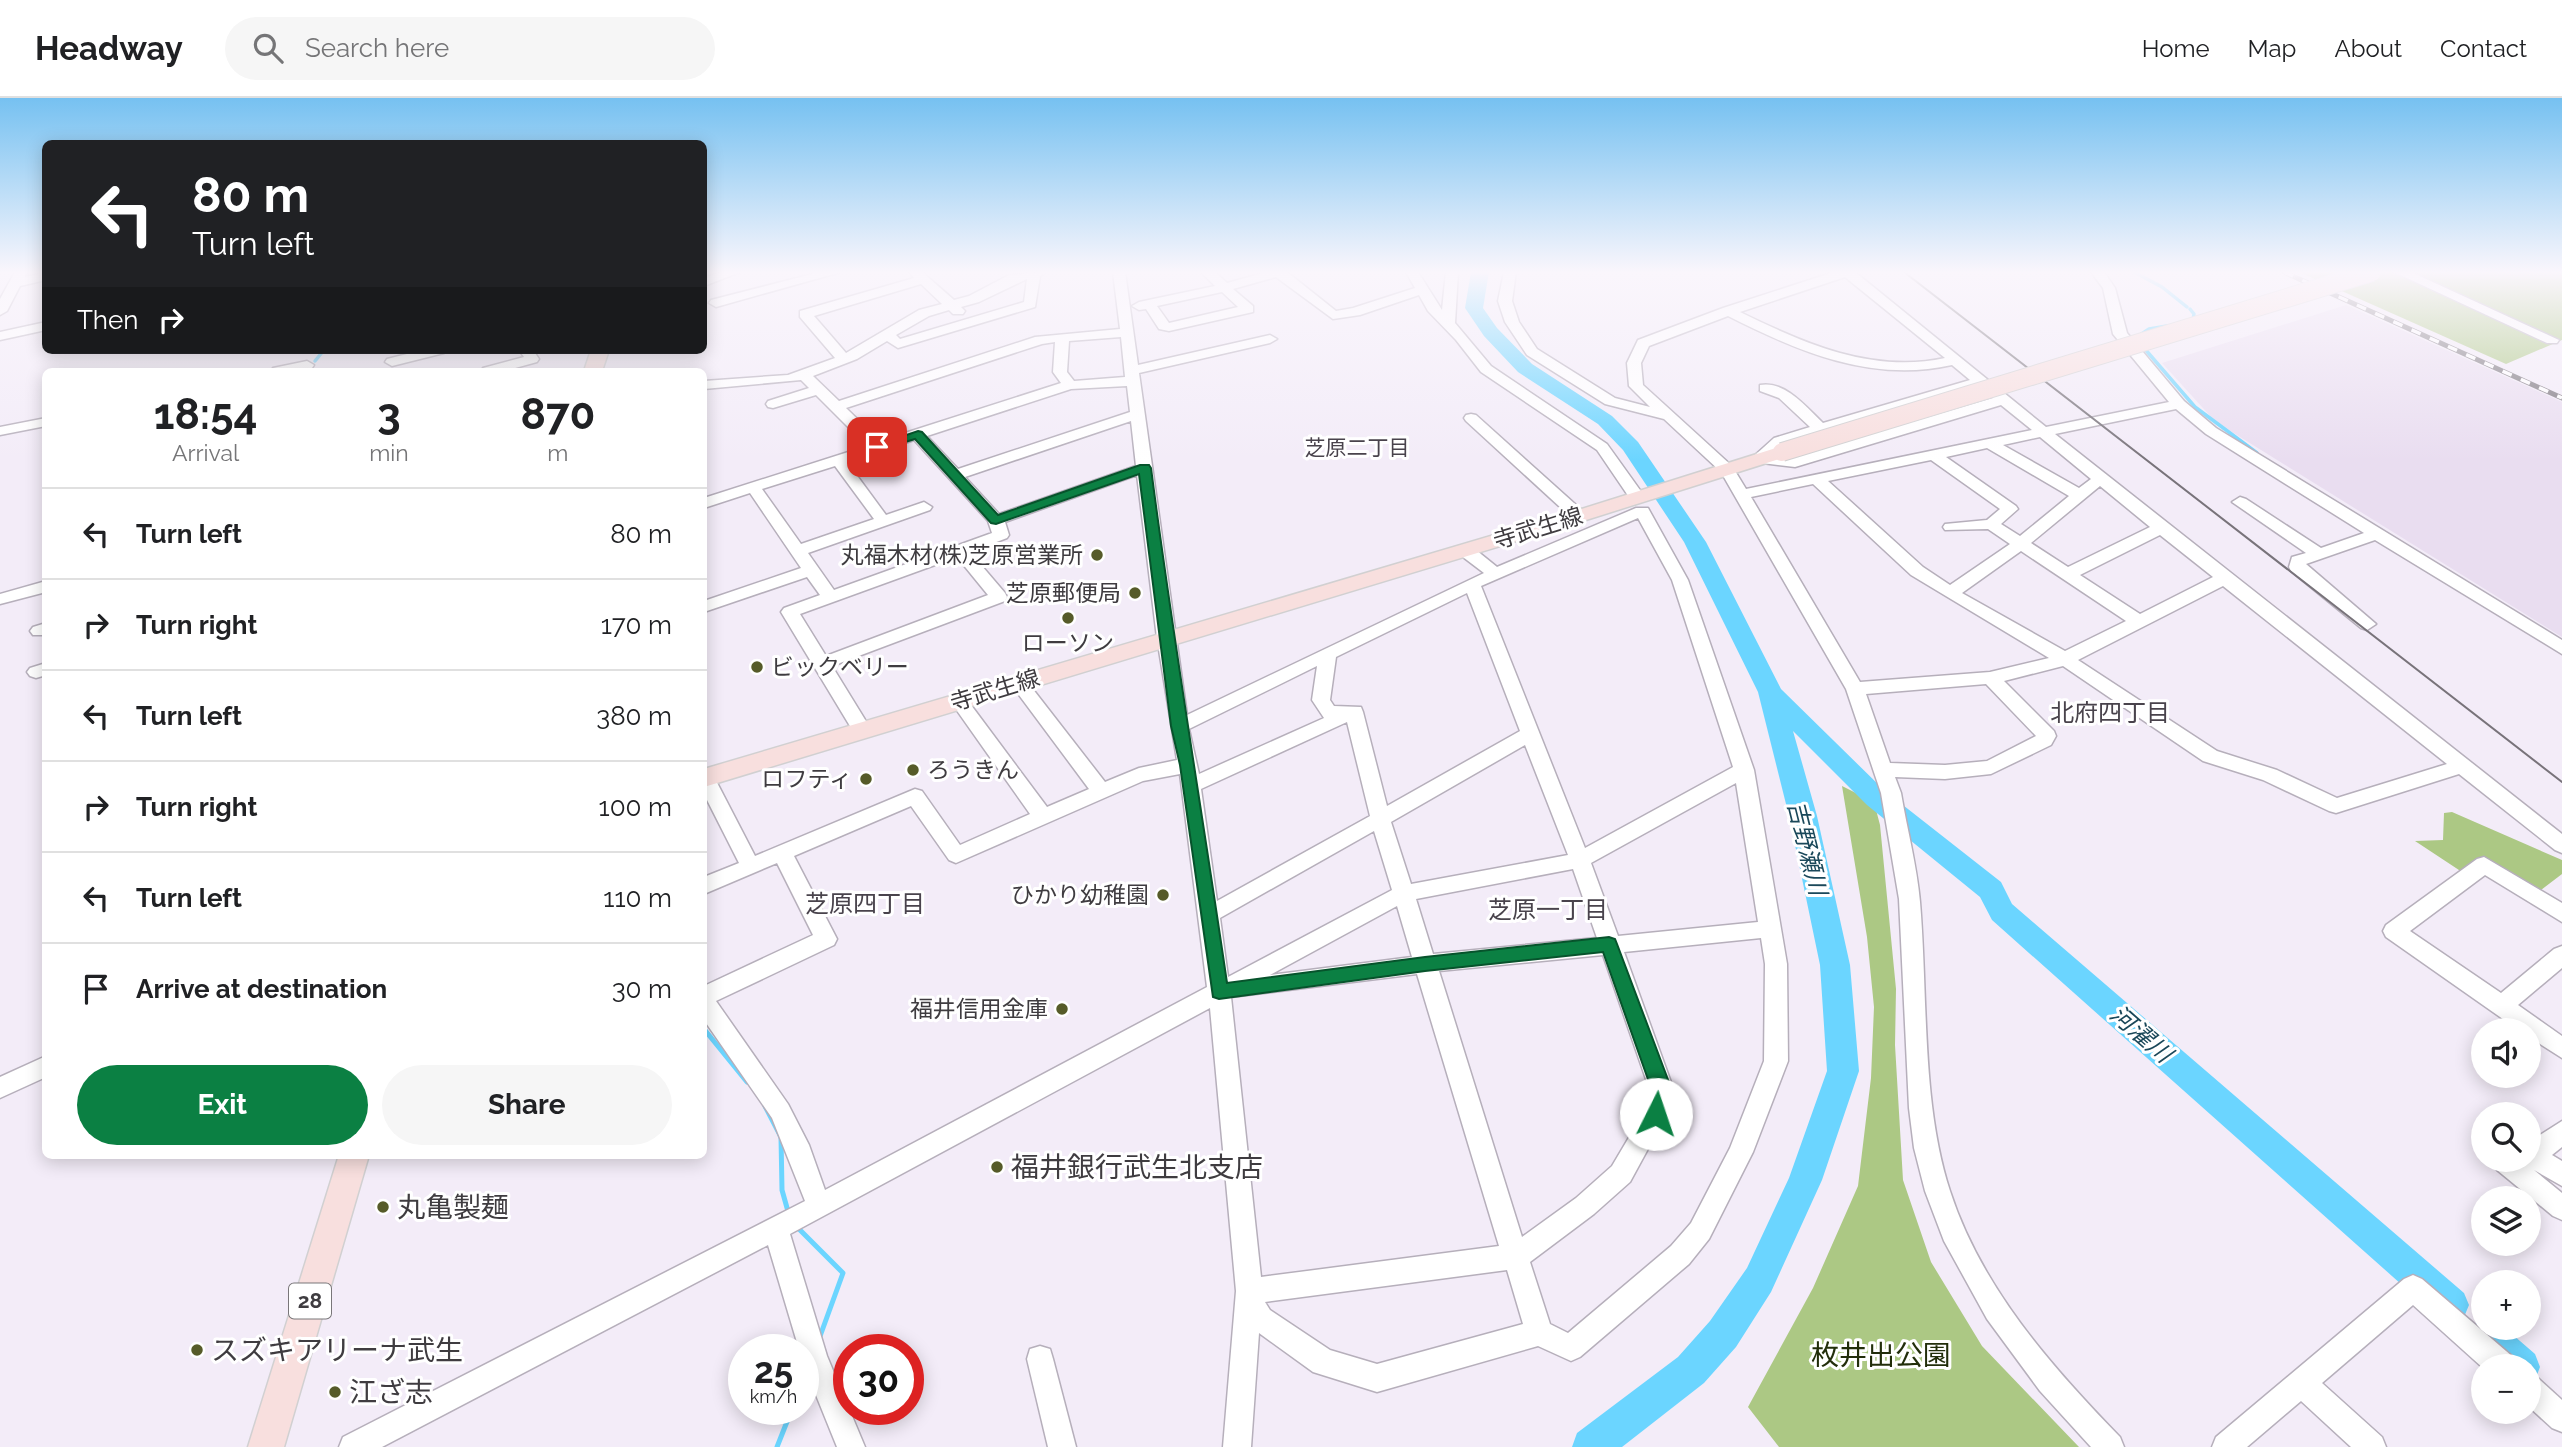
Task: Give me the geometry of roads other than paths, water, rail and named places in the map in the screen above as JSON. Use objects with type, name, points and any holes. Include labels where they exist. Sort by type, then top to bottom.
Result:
[{"type":"main road","name":"寺武生線","points":[[707,777],[1579,516],[2166,335]]},
{"type":"main road","name":"28","points":[[266,1447],[353,1159]]},
{"type":"street","points":[[823,335],[844,359]]},
{"type":"street","points":[[707,385],[788,379],[844,359],[888,335],[898,344],[928,335]]},
{"type":"street","points":[[836,407],[1040,340],[1089,335]]},
{"type":"street","points":[[1128,335],[1166,638],[1179,726],[1188,765],[1219,991],[1249,1296],[1237,1447]]},
{"type":"street","points":[[1457,335],[1486,369],[1602,447],[1642,496]]},
{"type":"street","points":[[1521,335],[1532,352],[1610,401],[1669,416]]},
{"type":"street","points":[[1664,335],[1643,343],[1634,363],[1636,386],[1669,416],[1744,494],[1855,689],[1891,793],[1909,899],[1922,1127],[1937,1190],[1954,1234],[1996,1312],[2037,1367],[2110,1447]]},
{"type":"street","points":[[1776,335],[1863,362],[1913,368],[1956,360]]},
{"type":"street","points":[[1925,335],[2161,528],[2562,845]]},
{"type":"street","points":[[2121,335],[2179,404],[2211,431],[2562,648]]},
{"type":"street","points":[[2541,335],[2552,340]]},
{"type":"street","points":[[1062,337],[1060,372],[1070,385]]},
{"type":"street","points":[[707,502],[1070,385],[1133,376],[1270,339]]},
{"type":"street","points":[[391,361],[422,354]]},
{"type":"street","points":[[499,368],[532,359],[529,354]]},
{"type":"street","points":[[288,368],[307,362]]},
{"type":"street","points":[[804,375],[877,447]]},
{"type":"street","points":[[1759,459],[1779,442],[1981,381]]},
{"type":"street","points":[[1765,388],[1784,395],[1821,429]]},
{"type":"street","points":[[773,404],[818,390]]},
{"type":"street","points":[[1759,459],[1795,461],[2005,399]]},
{"type":"street","points":[[1744,494],[2179,404]]},
{"type":"street","points":[[955,475],[1138,414]]},
{"type":"street","points":[[1471,418],[1579,516]]},
{"type":"street","points":[[0,431],[42,423]]},
{"type":"street","points":[[863,731],[824,663],[790,612],[1001,535],[996,520],[918,434]]},
{"type":"street","points":[[1990,444],[2079,495]]},
{"type":"street","points":[[1934,455],[2010,509],[1991,524],[1951,527]]},
{"type":"street","points":[[838,460],[883,521]]},
{"type":"street","points":[[996,520],[1144,468]]},
{"type":"street","points":[[1816,479],[1917,571],[2065,659],[2210,756],[2270,775],[2336,806],[2462,766]]},
{"type":"street","points":[[1951,593],[2021,543],[2100,479]]},
{"type":"street","points":[[753,487],[830,597]]},
{"type":"street","points":[[2240,502],[2319,554]]},
{"type":"street","points":[[798,551],[924,507]]},
{"type":"street","points":[[1179,726],[1472,584],[1642,511],[1680,580],[1744,770],[1776,964],[1776,1061],[1741,1152],[1700,1231],[1680,1255],[1571,1348],[1539,1333],[1377,1378],[1323,1362],[1261,1319],[1249,1296]]},
{"type":"street","points":[[1991,524],[2138,621]]},
{"type":"street","points":[[2068,574],[2161,528]]},
{"type":"street","points":[[2367,624],[2297,567],[2298,561],[2376,534]]},
{"type":"street","points":[[1465,550],[1496,574]]},
{"type":"street","points":[[824,663],[999,597],[961,551]]},
{"type":"street","points":[[707,606],[811,570]]},
{"type":"street","points":[[1855,689],[1990,678],[2031,670],[2065,659],[2225,578]]},
{"type":"street","points":[[1249,1296],[1517,1256],[1586,1206],[1622,1174],[1656,1114],[1660,1085],[1580,860],[1472,584]]},
{"type":"street","points":[[0,599],[42,587]]},
{"type":"street","points":[[1328,654],[1321,700],[1329,713],[1354,712]]},
{"type":"street","points":[[1881,769],[1945,772],[1991,766],[2044,740],[2047,736],[1990,678]]},
{"type":"street","points":[[1019,683],[1101,790]]},
{"type":"street","points":[[959,701],[1043,817]]},
{"type":"street","points":[[1190,786],[1354,712]]},
{"type":"street","points":[[1354,712],[1380,817],[1539,1333]]},
{"type":"street","points":[[1208,914],[1231,904],[1529,734]]},
{"type":"street","points":[[707,885],[915,796],[956,855],[1139,775],[1188,765]]},
{"type":"street","points":[[353,1447],[819,1206],[1404,893],[1580,860],[1744,770]]},
{"type":"street","points":[[707,784],[750,865]]},
{"type":"street","points":[[707,997],[826,939],[782,853]]},
{"type":"street","points":[[2562,915],[2484,865],[2394,932],[2562,1048]]},
{"type":"street","points":[[1219,991],[1425,964],[1770,929]]},
{"type":"street","points":[[2501,1006],[2562,955]]},
{"type":"street","points":[[707,1005],[716,1026],[781,1113],[819,1206]]},
{"type":"street","points":[[0,1088],[42,1068]]},
{"type":"street","points":[[2541,1150],[2562,1132]]},
{"type":"street","points":[[2541,1161],[2562,1174]]},
{"type":"street","points":[[2518,1172],[2562,1208]]},
{"type":"street","points":[[776,1228],[814,1356],[851,1447]]},
{"type":"street","points":[[2226,1447],[2413,1288],[2488,1354]]},
{"type":"street","points":[[1040,1359],[1062,1447]]},
{"type":"street","points":[[2301,1382],[2372,1447]]},
{"type":"street","points":[[2541,1400],[2562,1418]]},
{"type":"waterway","name":"吉野瀬川","points":[[1493,335],[1525,368],[1605,420],[1631,446],[1695,542],[1770,692],[1803,816],[1835,965],[1843,1071],[1805,1180],[1759,1280],[1723,1334],[1691,1370],[1591,1447]]},
{"type":"waterway","points":[[2144,348],[2195,407],[2257,453]]},
{"type":"waterway","points":[[315,361],[321,354]]},
{"type":"waterway","name":"河濯川","points":[[1771,694],[1876,798],[1991,890],[2002,912],[2451,1305]]},
{"type":"waterway","points":[[707,1033],[747,1082]]},
{"type":"waterway","points":[[765,1106],[781,1137],[782,1190],[789,1215]]},
{"type":"waterway","points":[[795,1225],[843,1273],[819,1339]]},
{"type":"waterway","name":"河濯川","points":[[2491,1340],[2507,1354]]},
{"type":"waterway","points":[[777,1447],[786,1425]]},
{"type":"tram line","points":[[1985,335],[2562,782]]},
{"type":"railway","points":[[2423,335],[2562,398]]},
{"type":"place","name":"丸福木材(株)芝原営業所","points":[[1097,555]]},
{"type":"place","name":"芝原郵便局","points":[[1135,593]]},
{"type":"place","name":"ローソン","points":[[1068,618]]},
{"type":"place","name":"ビックベリー","points":[[757,667]]},
{"type":"place","name":"ろうきん","points":[[913,770]]},
{"type":"place","name":"ロフティ","points":[[866,779]]},
{"type":"place","name":"ひかり幼稚園","points":[[1163,895]]},
{"type":"place","name":"福井信用金庫","points":[[1062,1009]]},
{"type":"place","name":"福井銀行武生北支店","points":[[997,1167]]},
{"type":"place","name":"丸亀製麺","points":[[383,1207]]},
{"type":"place","name":"スズキアリーナ武生","points":[[197,1350]]},
{"type":"place","name":"江ざ志","points":[[335,1392]]},
{"type":"district","name":"芝原二丁目","points":[[1357,448]]},
{"type":"district","name":"北府四丁目","points":[[2110,713]]},
{"type":"district","name":"芝原四丁目","points":[[865,904]]},
{"type":"district","name":"芝原一丁目","points":[[1548,910]]},
{"type":"park label","name":"枚井出公園","points":[[1881,1355]]}]
